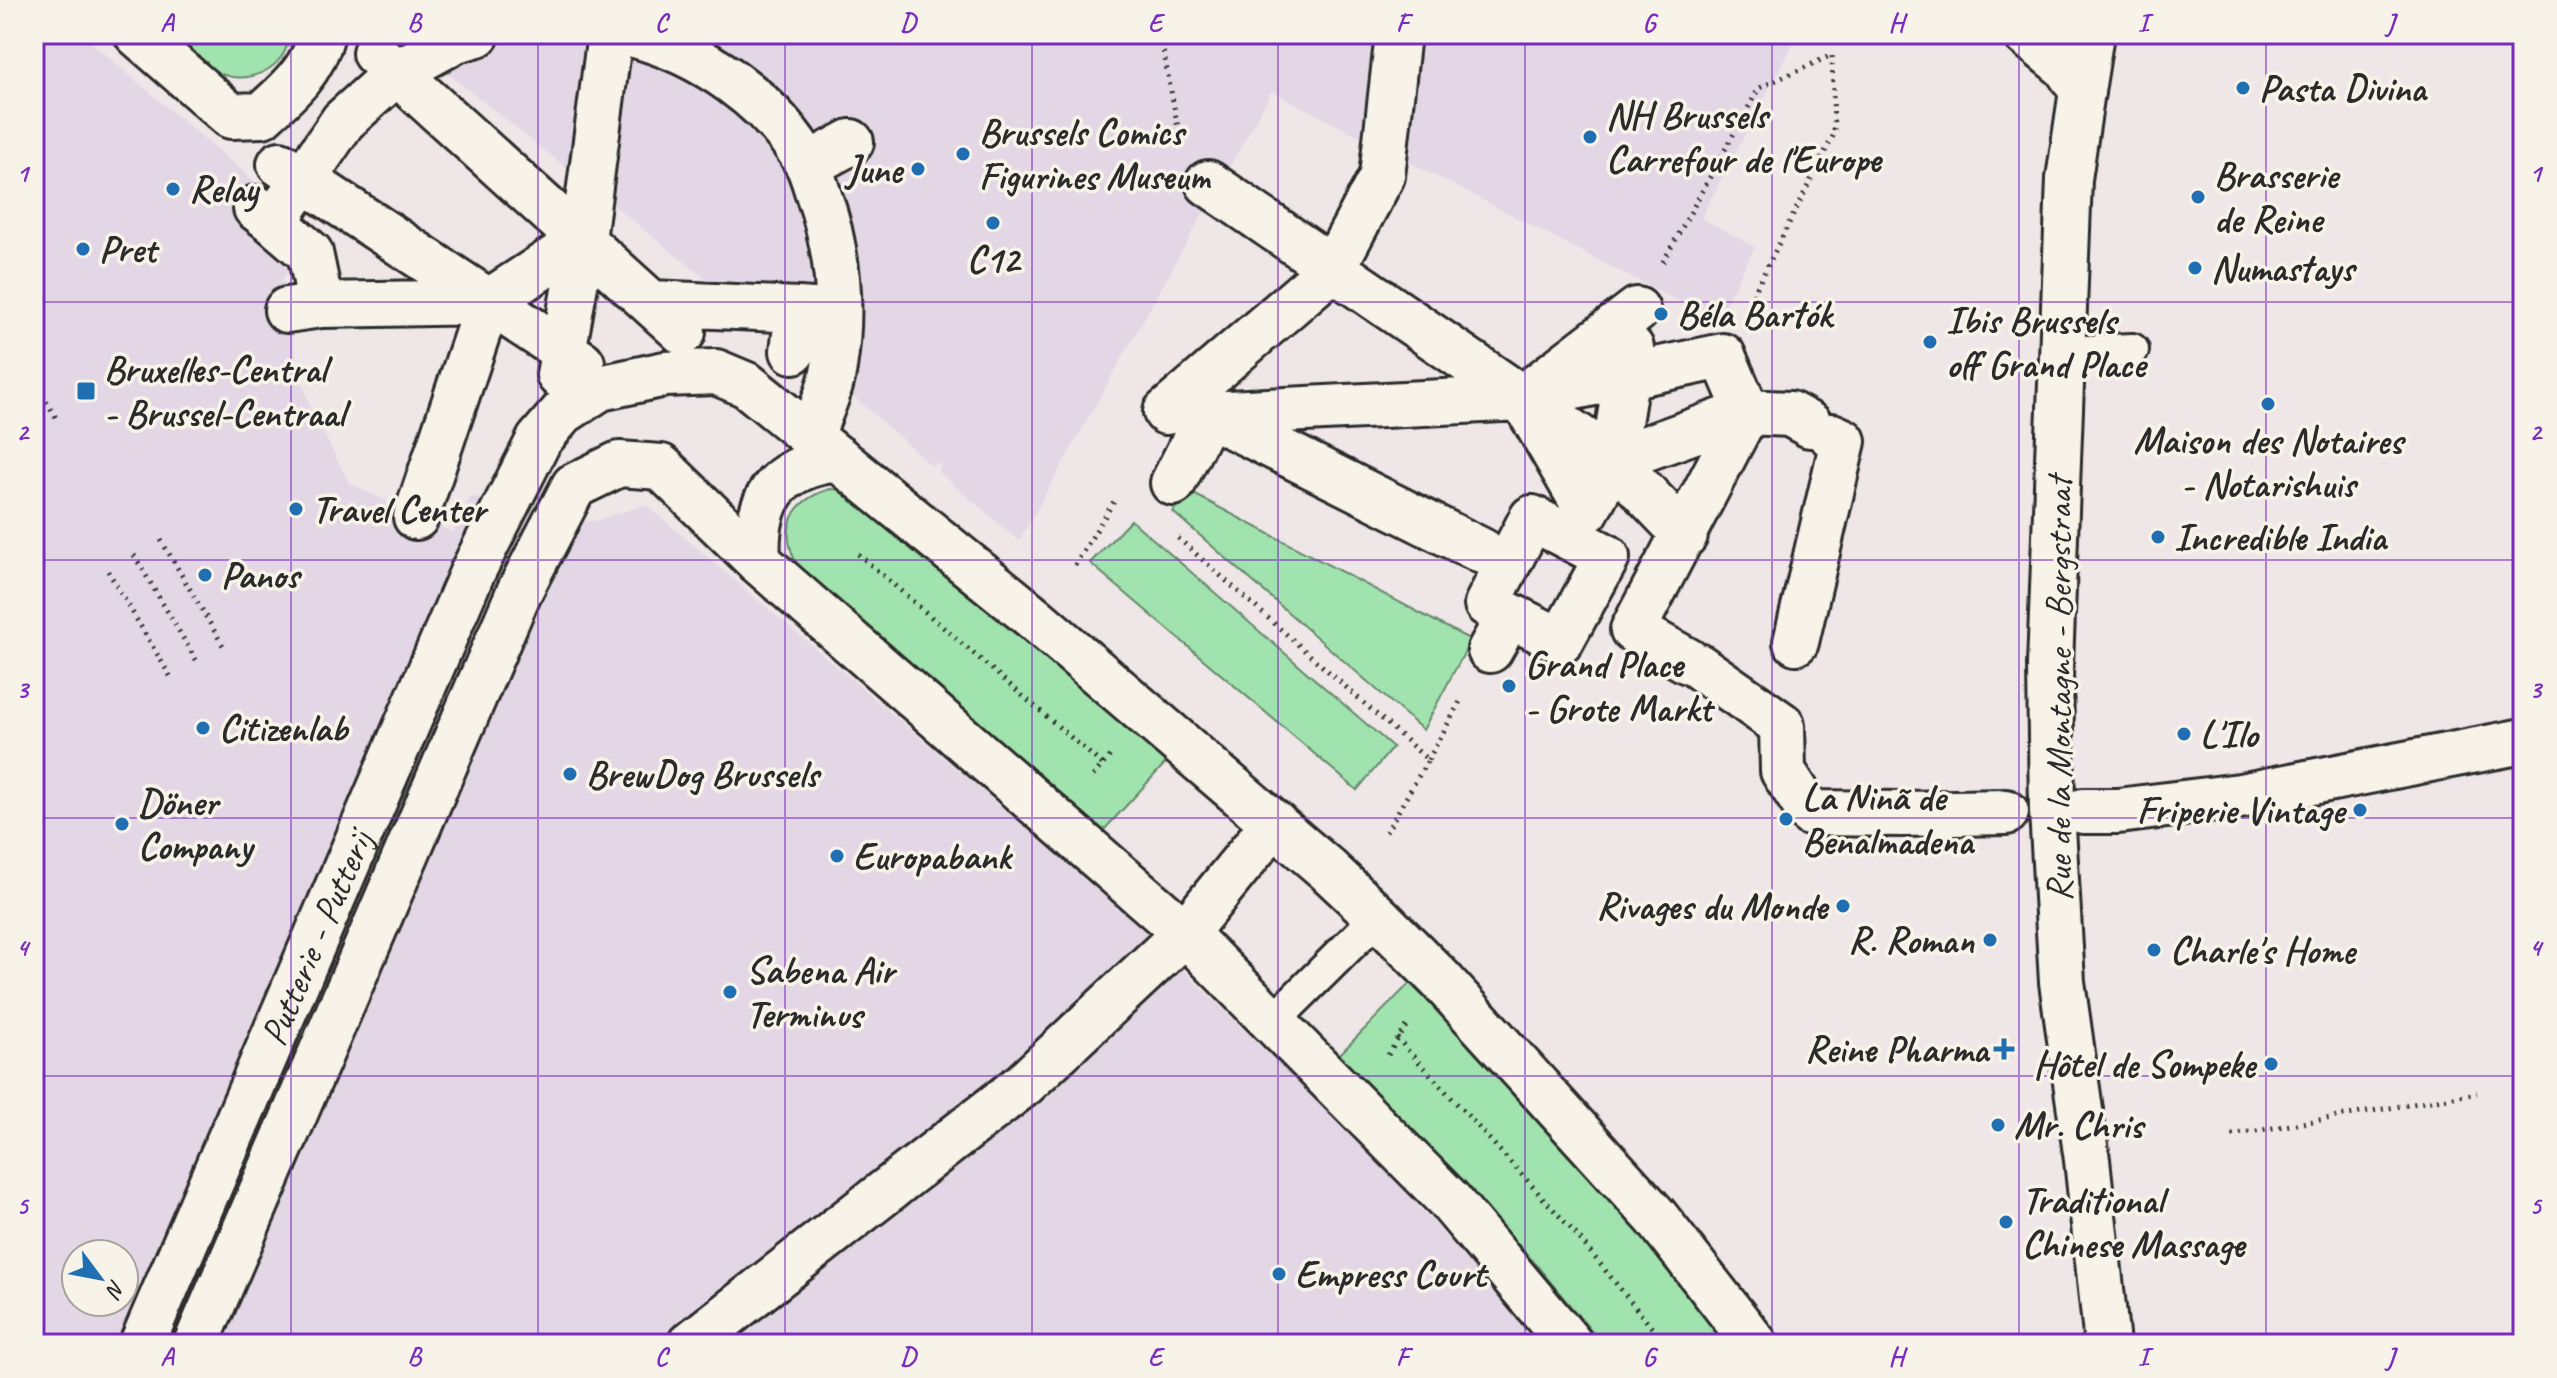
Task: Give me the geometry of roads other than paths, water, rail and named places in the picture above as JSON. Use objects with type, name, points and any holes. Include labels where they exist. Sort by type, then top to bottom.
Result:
[{"type":"street","points":[[137,34],[231,116],[262,115],[297,83],[317,53],[322,34]]},
{"type":"street","points":[[292,172],[488,302],[567,364],[610,34]]},
{"type":"street","points":[[631,34],[681,50],[722,74],[758,103],[808,165],[826,214],[836,263],[810,325]]},
{"type":"street","points":[[1398,34],[1382,176],[1333,268],[1166,412],[1208,414],[1522,398],[1723,356]]},
{"type":"street","points":[[2026,34],[2066,67],[2082,91]]},
{"type":"street","name":"Rue de la Montagne - Bergstraat","points":[[2091,34],[2069,179],[2050,665],[2052,811],[2062,982],[2087,1160],[2107,1344]]},
{"type":"street","points":[[460,36],[386,62],[332,111],[265,215],[310,253],[304,307],[488,302],[583,240]]},
{"type":"street","points":[[386,62],[683,332]]},
{"type":"street","points":[[808,165],[851,142]]},
{"type":"street","points":[[1208,183],[1522,398],[1587,510],[1613,460],[1637,310],[1522,398]]},
{"type":"street","points":[[416,517],[488,302]]},
{"type":"street","points":[[652,303],[810,325]]},
{"type":"street","points":[[758,561],[756,532],[763,505],[779,484],[797,468],[818,461],[825,447],[834,370],[810,325]]},
{"type":"street","points":[[1606,615],[1607,557],[1573,532],[1532,518],[1495,557],[1487,604],[1499,633],[1561,641],[1606,615],[1685,535],[1747,412],[1723,356]]},
{"type":"street","points":[[1684,435],[1723,356]]},
{"type":"street","name":"Putterie - Putterij","points":[[142,1344],[472,573],[539,440],[563,412],[600,388],[665,374],[716,372],[747,385],[1033,617],[1274,823],[1378,917],[1441,980],[1656,1217],[1755,1344]]},
{"type":"street","points":[[1613,460],[1747,412],[1790,414],[1843,441],[1796,642]]},
{"type":"street","points":[[1173,483],[1208,414]]},
{"type":"street","points":[[1208,414],[1495,557]]},
{"type":"street","points":[[1613,460],[1685,535]]},
{"type":"street","name":"Putterie - Putterij","points":[[196,1344],[519,592],[574,486],[619,464],[661,467],[758,561],[1185,933],[1449,1200],[1570,1344]]},
{"type":"street","name":"Rue de la Montagne - Bergstraat","points":[[1606,615],[1775,711],[1783,771],[1810,813],[2006,812]]},
{"type":"street","points":[[2083,811],[2118,811],[2240,796],[2523,741]]},
{"type":"street","points":[[690,1344],[1024,1084],[1185,933],[1274,823]]},
{"type":"lane","points":[[2062,353],[2132,350]]},
{"type":"lane","points":[[1274,1020],[1378,917]]},
{"type":"place","name":"Pasta Divina","points":[[2243,88]]},
{"type":"place","name":"NH Brussels Carrefour de l'Europe","points":[[1590,137]]},
{"type":"place","name":"Brussels Comics Figurines Museum","points":[[963,154]]},
{"type":"place","name":"June","points":[[918,169]]},
{"type":"place","name":"Relay","points":[[173,189]]},
{"type":"place","name":"Brasserie de Reine","points":[[2198,197]]},
{"type":"place","name":"C12","points":[[993,223]]},
{"type":"place","name":"Pret","points":[[83,249]]},
{"type":"place","name":"Numastays","points":[[2195,268]]},
{"type":"place","name":"Béla Bartók","points":[[1661,314]]},
{"type":"place","name":"Ibis Brussels off Grand Place","points":[[1930,342]]},
{"type":"place","name":"Bruxelles-Central - Brussel-Centraal","points":[[86,391]]},
{"type":"place","name":"Maison des Notaires - Notarishuis","points":[[2268,404]]},
{"type":"place","name":"Travel Center","points":[[296,509]]},
{"type":"place","name":"Incredible India","points":[[2158,537]]},
{"type":"place","name":"Panos","points":[[205,575]]},
{"type":"place","name":"Grand Place - Grote Markt","points":[[1509,686]]},
{"type":"place","name":"Citizenlab","points":[[203,728]]},
{"type":"place","name":"L'Ilo","points":[[2184,734]]},
{"type":"place","name":"BrewDog Brussels","points":[[570,774]]},
{"type":"place","name":"Friperie Vintage","points":[[2360,810]]},
{"type":"place","name":"La Ninã de Benalmadena","points":[[1786,819]]},
{"type":"place","name":"Döner Company","points":[[122,824]]},
{"type":"place","name":"Europabank","points":[[837,856]]},
{"type":"place","name":"Rivages du Monde","points":[[1843,906]]},
{"type":"place","name":"R. Roman","points":[[1990,940]]},
{"type":"place","name":"Charle's Home","points":[[2154,950]]},
{"type":"place","name":"Sabena Air Terminus","points":[[730,992]]},
{"type":"place","name":"Reine Pharma","points":[[2004,1049]]},
{"type":"place","name":"Hôtel de Sompeke","points":[[2271,1064]]},
{"type":"place","name":"Mr. Chris","points":[[1998,1125]]},
{"type":"place","name":"Traditional Chinese Massage","points":[[2006,1222]]},
{"type":"place","name":"Empress Court","points":[[1279,1274]]}]
